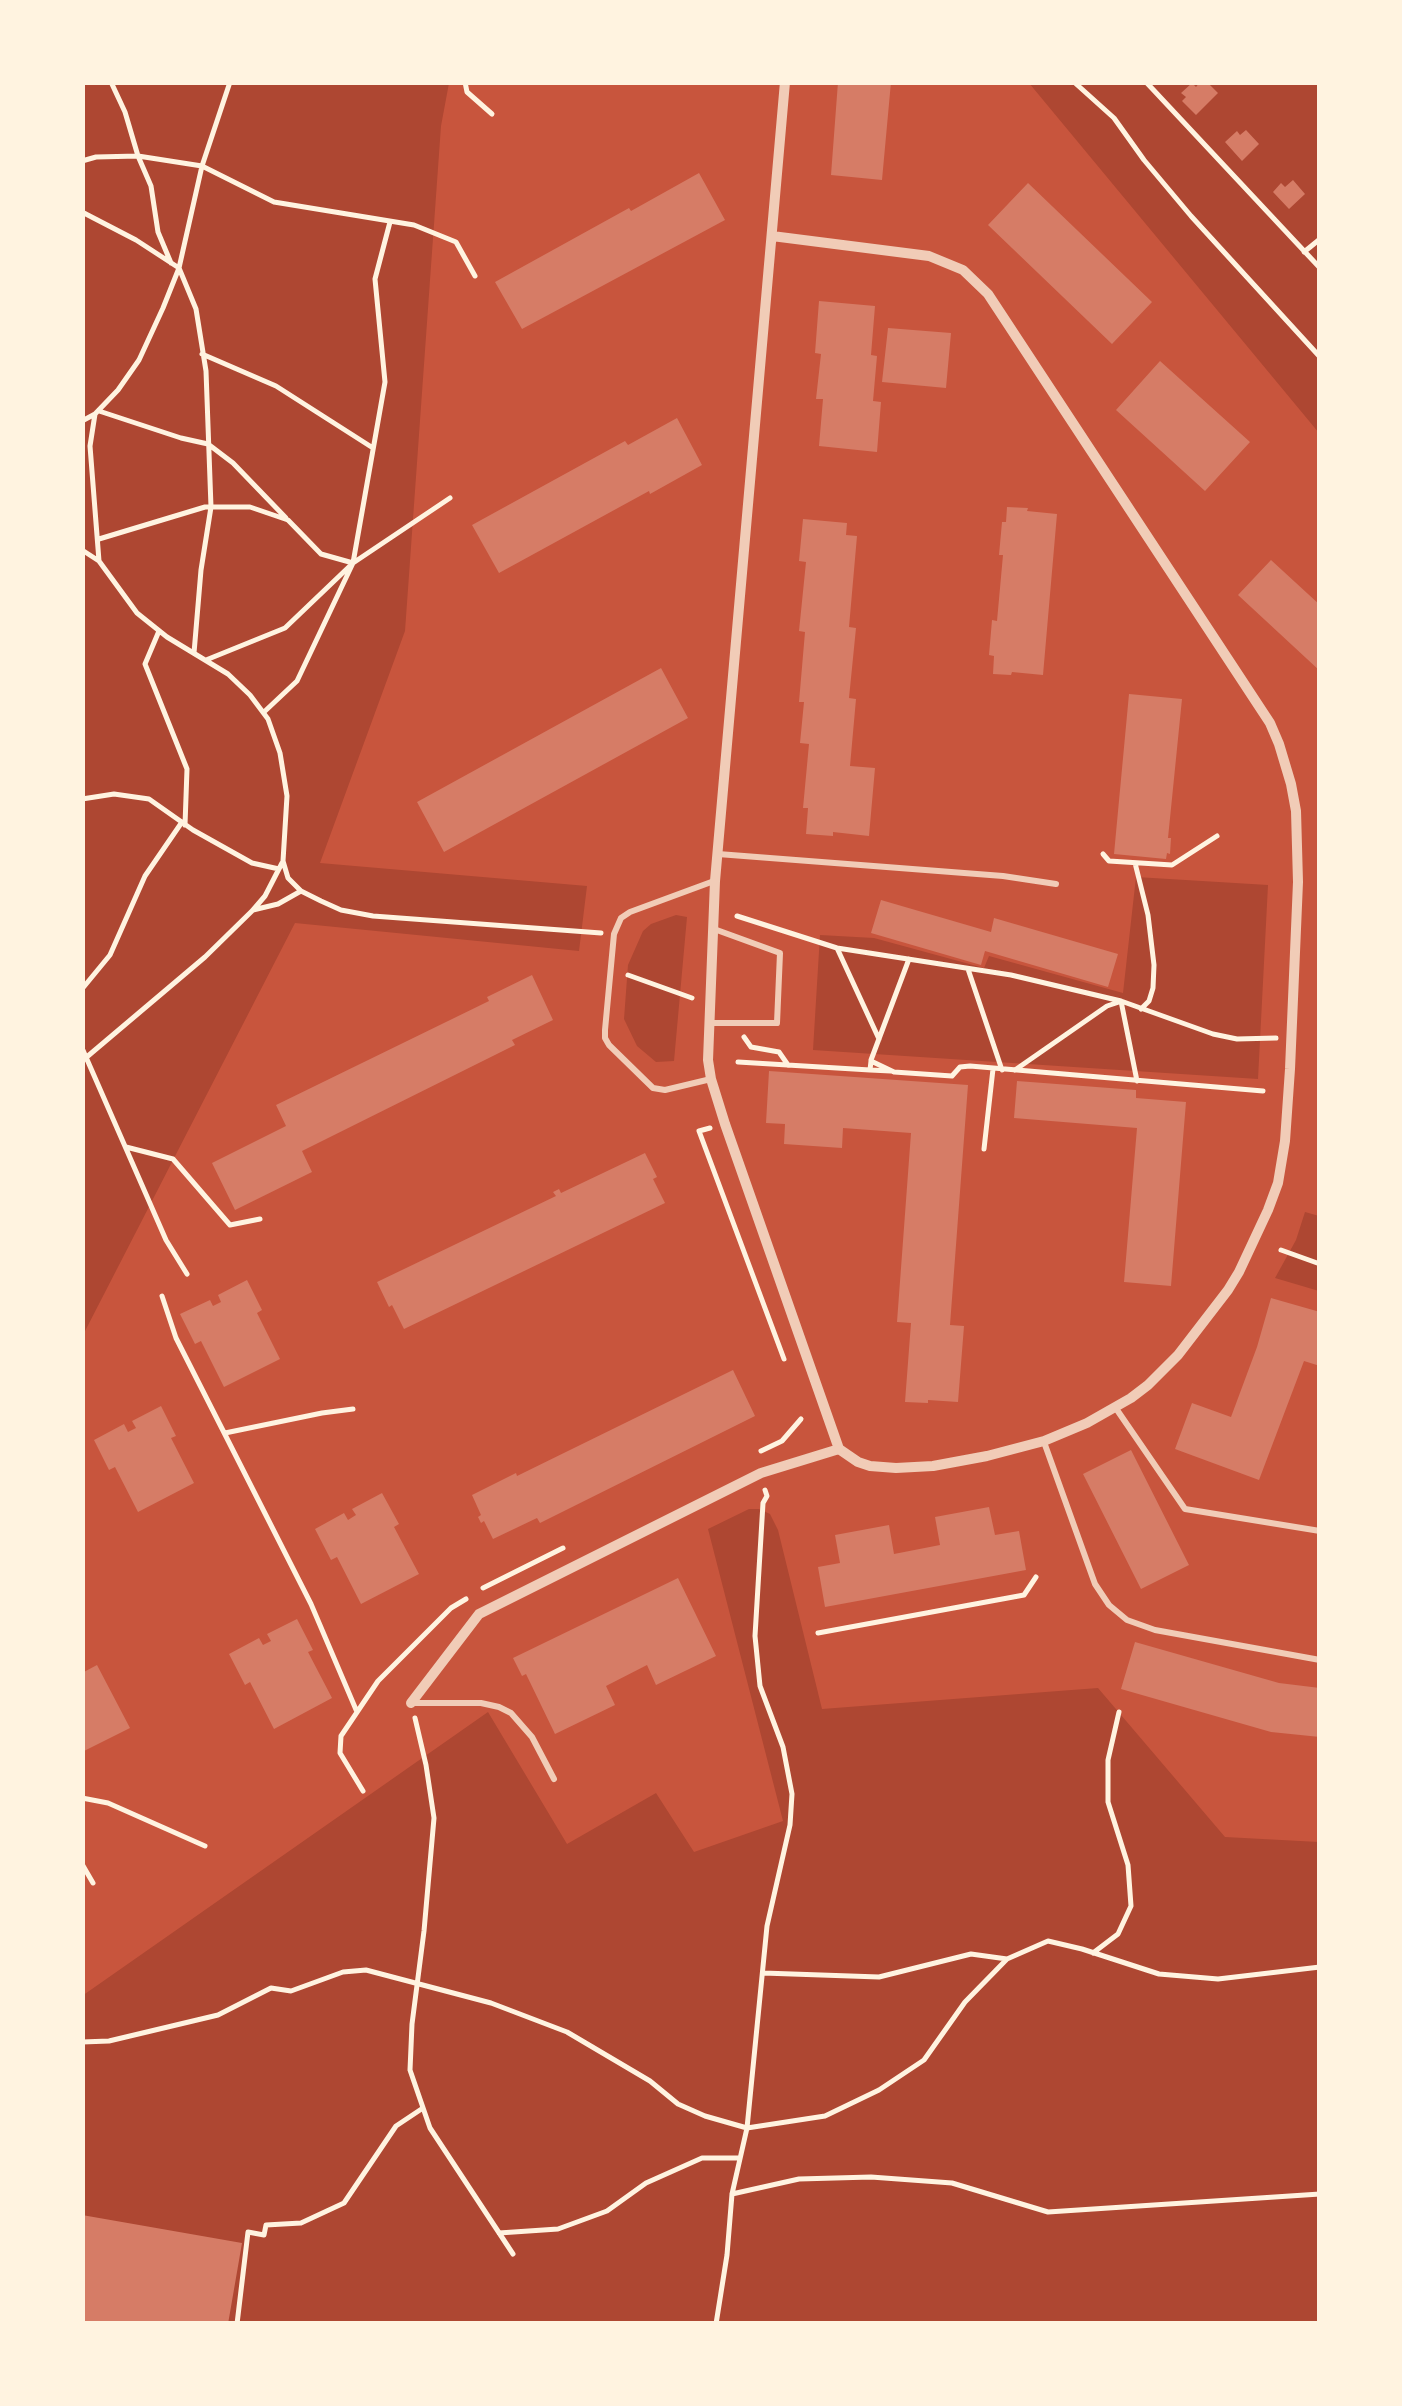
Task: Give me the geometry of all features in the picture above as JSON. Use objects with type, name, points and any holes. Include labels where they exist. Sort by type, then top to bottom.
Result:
[{"type":"street","points":[[772,236],[929,256],[963,270],[988,294],[1261,709],[1279,744],[1296,812],[1298,882],[1284,1141],[1278,1183],[1239,1272],[1178,1355],[1131,1398],[1044,1441],[933,1466],[870,1466],[840,1448],[708,1060],[718,854],[785,82]]},
{"type":"street","points":[[412,1703],[479,1614],[762,1473],[840,1448]]},
{"type":"lane","points":[[718,854],[1003,876],[1056,884]]},
{"type":"lane","points":[[712,1079],[660,1090],[653,1088],[609,1045],[605,1030],[614,934],[621,918],[716,881]]},
{"type":"lane","points":[[709,1024],[777,1023],[780,952],[713,928]]},
{"type":"lane","points":[[1114,1406],[1186,1509],[1320,1531]]},
{"type":"lane","points":[[1044,1441],[1096,1584],[1109,1605],[1128,1620],[1155,1630],[1320,1660]]},
{"type":"lane","points":[[412,1703],[480,1702],[499,1707],[532,1737],[554,1779]]},
{"type":"path","points":[[111,82],[151,186],[158,232],[171,263]]},
{"type":"path","points":[[82,421],[118,390],[139,360],[179,268],[202,166],[230,82]]},
{"type":"path","points":[[466,82],[467,92],[492,114]]},
{"type":"path","points":[[1074,82],[1114,118],[1191,216],[1320,357]]},
{"type":"path","points":[[1146,82],[1320,268]]},
{"type":"path","points":[[82,161],[138,156],[202,166],[274,202],[414,226],[456,242],[474,276]]},
{"type":"path","points":[[82,212],[179,268],[196,308],[206,371],[211,507],[194,654]]},
{"type":"path","points":[[264,713],[297,680],[353,563],[385,382],[375,280],[390,222]]},
{"type":"path","points":[[1304,252],[1320,239]]},
{"type":"path","points":[[202,354],[276,386],[373,448]]},
{"type":"path","points":[[97,412],[208,444],[232,463],[321,554],[353,563]]},
{"type":"path","points":[[97,412],[90,446],[100,561]]},
{"type":"path","points":[[206,660],[286,628],[353,563],[450,498]]},
{"type":"path","points":[[97,539],[211,507],[250,506],[288,520]]},
{"type":"path","points":[[82,550],[100,561],[137,612],[159,631],[228,674],[250,695],[268,719],[280,754],[287,796],[283,860],[266,896],[205,957],[84,1060]]},
{"type":"path","points":[[82,989],[110,955],[145,876],[184,824],[187,769],[145,664],[159,631]]},
{"type":"path","points":[[82,799],[114,794],[149,799],[252,863],[279,870]]},
{"type":"path","points":[[1102,854],[1109,861],[1172,865],[1217,836]]},
{"type":"path","points":[[283,860],[288,878],[300,891],[341,910],[373,916],[614,934]]},
{"type":"path","points":[[1134,864],[1148,916],[1154,965],[1153,988],[1141,1009]]},
{"type":"path","points":[[253,910],[278,904],[300,891]]},
{"type":"path","points":[[737,916],[837,948],[1011,975],[1122,1001],[1212,1034],[1238,1040],[1268,1038]]},
{"type":"path","points":[[837,948],[880,1038]]},
{"type":"path","points":[[870,1070],[909,960]]},
{"type":"path","points":[[611,968],[710,1004]]},
{"type":"path","points":[[968,969],[1002,1070]]},
{"type":"path","points":[[1013,1071],[1107,1006],[1122,1001]]},
{"type":"path","points":[[1122,1001],[1137,1081]]},
{"type":"path","points":[[735,1024],[751,1048],[779,1052],[788,1065]]},
{"type":"path","points":[[82,1048],[166,1240],[187,1274]]},
{"type":"path","points":[[871,1061],[894,1072]]},
{"type":"path","points":[[738,1062],[952,1076],[960,1067],[1263,1091]]},
{"type":"path","points":[[984,1149],[993,1069]]},
{"type":"path","points":[[126,1147],[172,1158],[230,1225],[260,1219]]},
{"type":"path","points":[[1281,1250],[1320,1264]]},
{"type":"path","points":[[162,1296],[176,1338],[311,1604],[357,1712]]},
{"type":"path","points":[[225,1433],[353,1410]]},
{"type":"path","points":[[716,2324],[732,2194],[747,2128],[767,1926],[790,1825],[792,1794],[783,1747],[760,1686],[755,1636],[762,1504]]},
{"type":"path","points":[[818,1634],[1024,1595],[1036,1577]]},
{"type":"path","points":[[412,1703],[434,1818],[410,2070],[430,2128],[513,2254]]},
{"type":"path","points":[[1093,1953],[1118,1934],[1131,1906],[1128,1864],[1108,1802],[1108,1760],[1120,1712]]},
{"type":"path","points":[[82,1798],[108,1802],[205,1846]]},
{"type":"path","points":[[82,1864],[93,1883]]},
{"type":"path","points":[[82,2042],[109,2041],[218,2015],[271,1988],[291,1991],[343,1972],[366,1970],[491,2003],[566,2032],[650,2081],[678,2104],[747,2128],[825,2116],[879,2090],[924,2060],[964,2002],[1007,1959],[1048,1941],[1159,1974],[1218,1979],[1320,1967]]},
{"type":"path","points":[[762,1972],[878,1977],[971,1954],[1007,1959]]},
{"type":"path","points":[[237,2324],[248,2232],[264,2235],[266,2225],[301,2223],[344,2203],[396,2126],[424,2108]]},
{"type":"path","points":[[499,2233],[558,2229],[607,2212],[646,2183],[702,2158],[740,2158]]},
{"type":"path","points":[[732,2194],[799,2178],[871,2177],[952,2183],[1048,2212],[1320,2194]]},
{"type":"shaded area","points":[[83,83],[449,83],[441,126],[405,631],[320,863],[587,886],[579,951],[295,923],[83,1335]]},
{"type":"shaded area","points":[[1029,83],[1319,83],[1319,433]]},
{"type":"shaded area","points":[[1136,877],[1268,885],[1258,1079],[813,1050],[820,935],[874,938],[984,968],[989,956],[1123,993]]},
{"type":"shaded area","points":[[676,915],[687,917],[674,1061],[656,1062],[637,1046],[624,1019],[628,965],[643,931]]},
{"type":"shaded area","points":[[1305,1212],[1319,1216],[1319,1291],[1275,1278],[1296,1240]]},
{"type":"shaded area","points":[[749,1509],[770,1514],[778,1530],[822,1709],[1098,1688],[1225,1837],[1319,1842],[1319,2323],[83,2323],[82,1996],[488,1712],[567,1844],[656,1793],[694,1852],[783,1821],[708,1529]]},
{"type":"building","points":[[838,82],[891,82],[882,180],[831,175]]},
{"type":"building","points":[[1207,82],[1218,93],[1196,115],[1182,101],[1186,97],[1181,93],[1192,83],[1196,87]]},
{"type":"building","points":[[1246,130],[1259,144],[1242,161],[1225,142],[1237,131],[1240,135]]},
{"type":"building","points":[[699,173],[725,220],[522,329],[495,282]]},
{"type":"building","points":[[1293,180],[1305,194],[1289,209],[1273,192],[1281,183],[1285,187]]},
{"type":"building","points":[[1028,183],[1152,302],[1112,344],[988,225]]},
{"type":"building","points":[[819,301],[875,306],[871,355],[877,356],[873,401],[881,402],[877,452],[819,446],[823,399],[816,399],[821,354],[815,353]]},
{"type":"building","points":[[888,328],[951,333],[946,388],[882,382]]},
{"type":"building","points":[[1160,361],[1250,442],[1205,491],[1116,410]]},
{"type":"building","points":[[677,418],[702,465],[499,573],[472,525],[625,441],[628,445]]},
{"type":"building","points":[[1007,507],[1057,514],[1043,675],[993,674],[994,656],[989,655],[992,620],[997,621],[1003,555],[999,555]]},
{"type":"building","points":[[803,519],[847,523],[846,535],[857,536],[849,627],[856,628],[849,698],[856,699],[850,766],[875,768],[869,836],[806,834],[808,808],[803,808],[809,744],[800,743],[804,702],[799,702],[805,632],[799,631],[806,562],[799,561]]},
{"type":"building","points":[[1271,560],[1320,605],[1320,671],[1238,595]]},
{"type":"building","points":[[661,668],[688,718],[444,852],[417,802]]},
{"type":"building","points":[[1129,694],[1182,699],[1168,838],[1170,854],[1166,859],[1114,854]]},
{"type":"building","points":[[881,900],[991,932],[994,918],[1118,954],[1108,987],[985,951],[981,965],[871,933]]},
{"type":"building","points":[[532,975],[553,1020],[512,1040],[515,1045],[302,1151],[312,1172],[235,1210],[212,1163],[286,1126],[276,1105],[489,1001],[487,997]]},
{"type":"building","points":[[769,1071],[968,1085],[950,1325],[964,1326],[958,1402],[905,1402],[911,1323],[897,1322],[911,1133],[843,1128],[842,1148],[784,1144],[785,1124],[766,1123]]},
{"type":"building","points":[[1017,1081],[1136,1090],[1136,1098],[1186,1102],[1171,1286],[1124,1282],[1137,1128],[1014,1118]]},
{"type":"building","points":[[645,1153],[665,1203],[404,1329],[392,1305],[389,1307],[377,1282],[556,1196],[553,1192],[559,1189],[561,1193]]},
{"type":"building","points":[[247,1280],[262,1310],[257,1313],[280,1359],[224,1387],[201,1341],[195,1344],[180,1314],[210,1300],[213,1306],[221,1302],[218,1295]]},
{"type":"building","points":[[1271,1298],[1320,1312],[1320,1366],[1304,1361],[1259,1480],[1175,1449],[1192,1403],[1231,1417]]},
{"type":"building","points":[[733,1370],[755,1416],[540,1523],[537,1518],[493,1539],[484,1521],[481,1523],[472,1495]]},
{"type":"building","points":[[161,1406],[176,1436],[171,1438],[194,1483],[138,1512],[115,1467],[109,1470],[94,1440],[124,1424],[128,1432],[136,1428],[132,1421]]},
{"type":"building","points":[[1131,1450],[1189,1565],[1141,1589],[1083,1474]]},
{"type":"building","points":[[382,1493],[399,1524],[394,1527],[419,1574],[361,1604],[337,1557],[331,1560],[315,1529],[344,1513],[348,1520],[356,1515],[352,1509]]},
{"type":"building","points":[[989,1507],[995,1535],[1019,1531],[1026,1570],[825,1607],[818,1567],[840,1563],[835,1535],[889,1525],[894,1554],[940,1545],[935,1517]]},
{"type":"building","points":[[678,1578],[716,1656],[656,1685],[647,1665],[606,1686],[615,1705],[555,1734],[526,1674],[522,1676],[513,1658]]},
{"type":"building","points":[[297,1619],[313,1650],[308,1652],[332,1698],[274,1729],[250,1682],[245,1685],[229,1654],[259,1638],[263,1645],[271,1641],[267,1634]]},
{"type":"building","points":[[1135,1642],[1279,1683],[1320,1688],[1320,1737],[1271,1732],[1121,1689]]},
{"type":"building","points":[[97,1665],[130,1728],[82,1752],[82,1673]]},
{"type":"building","points":[[82,2215],[242,2243],[228,2324],[82,2324]]}]
